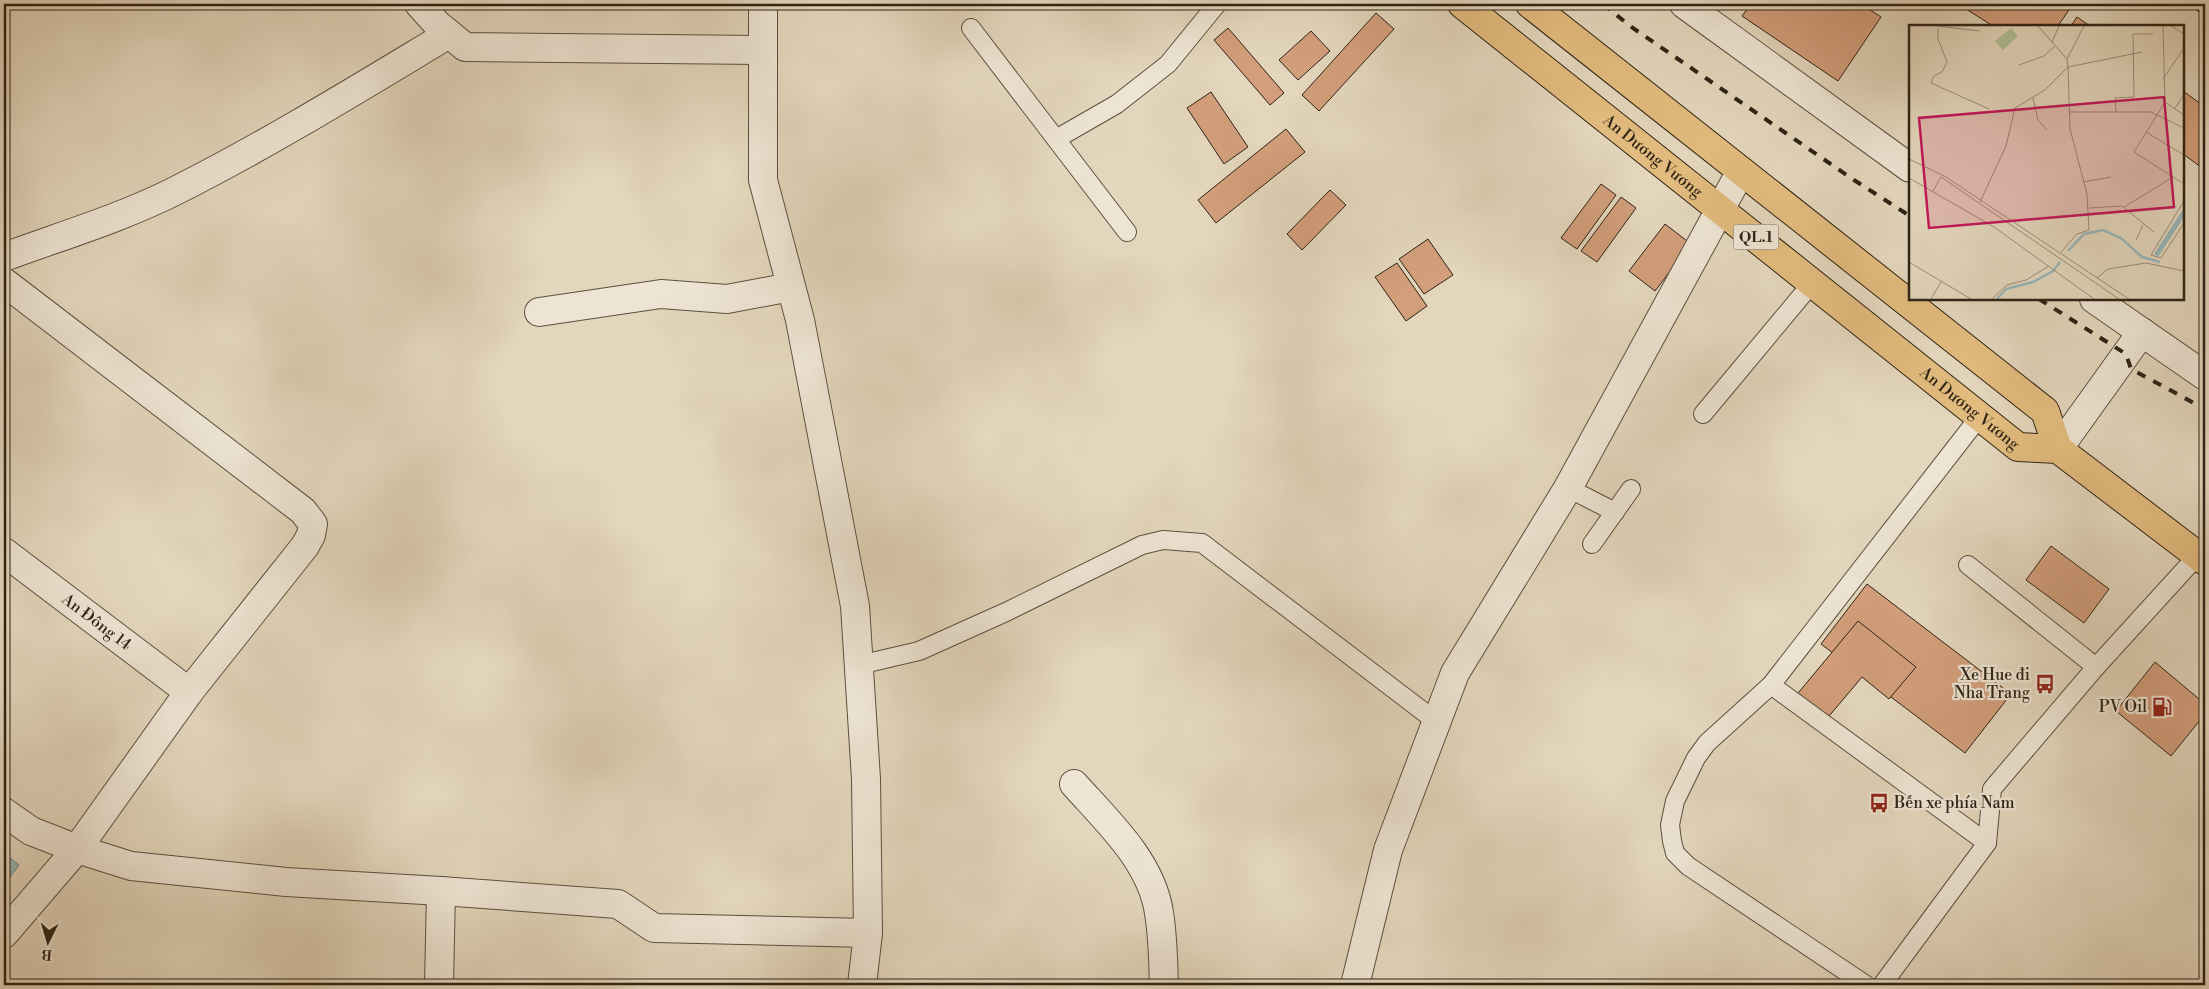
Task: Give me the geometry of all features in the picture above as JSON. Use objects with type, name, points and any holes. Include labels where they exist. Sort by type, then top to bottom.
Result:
[{"type":"main road","name":"An Dương Vương","points":[[1462,4],[1722,209],[2018,447],[2058,449]]},
{"type":"main road","name":"QL.1","points":[[1530,4],[2045,412],[2058,449]]},
{"type":"main road","points":[[2058,449],[2201,558]]},
{"type":"street","points":[[419,4],[465,47],[761,50]]},
{"type":"street","points":[[762,4],[763,180],[800,320],[855,606],[866,779],[868,933],[862,985]]},
{"type":"street","points":[[1684,4],[1909,167]]},
{"type":"street","points":[[4,257],[95,224],[175,191],[272,140],[449,34]]},
{"type":"street","points":[[1355,985],[1388,850],[1455,673],[1568,488],[1722,209],[1741,171]]},
{"type":"street","points":[[4,282],[303,511],[313,524],[311,535],[305,546],[189,692],[77,849],[4,934]]},
{"type":"street","points":[[539,312],[661,294],[727,299],[791,287]]},
{"type":"street","points":[[2095,300],[2205,376]]},
{"type":"street","points":[[2058,449],[2142,332]]},
{"type":"street","name":"An Đông 14","points":[[4,552],[189,692]]},
{"type":"street","points":[[1074,784],[1129,848],[1149,878],[1159,912],[1164,985]]},
{"type":"street","points":[[4,812],[30,830],[77,849],[131,866],[286,882],[618,904],[654,928],[868,933]]},
{"type":"street","points":[[440,985],[442,891]]},
{"type":"lane","points":[[1056,139],[1117,104],[1168,64],[1217,4]]},
{"type":"lane","points":[[971,28],[1127,232]]},
{"type":"lane","points":[[1703,414],[1813,282]]},
{"type":"lane","points":[[1866,985],[1688,866],[1675,853],[1670,825],[1675,801],[1696,758],[1707,743],[1770,685],[1980,416]]},
{"type":"lane","points":[[1568,488],[1615,512]]},
{"type":"lane","points":[[1592,544],[1632,489]]},
{"type":"lane","points":[[859,665],[919,652],[1006,612],[1142,545],[1163,540],[1202,543],[1437,722]]},
{"type":"lane","points":[[1882,985],[1987,843],[1992,789],[2096,667],[2201,558]]},
{"type":"lane","points":[[1968,565],[2096,667]]},
{"type":"lane","points":[[1770,685],[1987,843]]},
{"type":"water","points":[[4,853],[19,865],[4,885]]},
{"type":"building","points":[[1751,4],[1861,4],[1881,17],[1838,81],[1742,16]]},
{"type":"building","points":[[1958,4],[2073,4],[2059,25],[1991,25]]},
{"type":"building","points":[[2188,4],[2205,4],[2205,16]]},
{"type":"building","points":[[1376,13],[1394,29],[1319,111],[1302,95]]},
{"type":"building","points":[[2077,17],[2089,25],[2072,25]]},
{"type":"building","points":[[1228,28],[1284,93],[1270,105],[1214,40]]},
{"type":"building","points":[[1311,31],[1330,51],[1298,80],[1279,60]]},
{"type":"building","points":[[1211,92],[1248,147],[1224,164],[1187,108]]},
{"type":"building","points":[[2184,92],[2205,107],[2205,170],[2184,155]]},
{"type":"building","points":[[1286,129],[1305,152],[1216,223],[1198,200]]},
{"type":"building","points":[[1601,184],[1616,195],[1577,249],[1561,238]]},
{"type":"building","points":[[1330,190],[1346,205],[1302,250],[1287,234]]},
{"type":"building","points":[[1621,197],[1636,208],[1597,262],[1581,251]]},
{"type":"building","points":[[1665,224],[1691,244],[1655,291],[1629,271]]},
{"type":"building","points":[[1428,239],[1453,275],[1424,294],[1399,259]]},
{"type":"building","points":[[1397,263],[1427,306],[1406,321],[1375,277]]},
{"type":"building","points":[[2051,546],[2109,589],[2084,623],[2026,580]]},
{"type":"building","points":[[1867,584],[2011,694],[1965,753],[1821,644]]},
{"type":"building","points":[[1858,621],[1916,667],[1889,699],[1862,677],[1819,728],[1789,704]]},
{"type":"building","name":"PV Oil","points":[[2155,662],[2205,704],[2205,714],[2171,756],[2116,711]]},
{"type":"railway","points":[[1603,4],[1630,26],[1854,180],[1909,215]]},
{"type":"railway","points":[[2041,300],[2126,354],[2131,369],[2205,409]]},
{"type":"place","name":"Xe Hue đi Nha Trang","points":[[2045,684]]},
{"type":"place","name":"PV Oil","points":[[2162,707]]},
{"type":"place","name":"Bến xe phía Nam","points":[[1879,803]]}]
